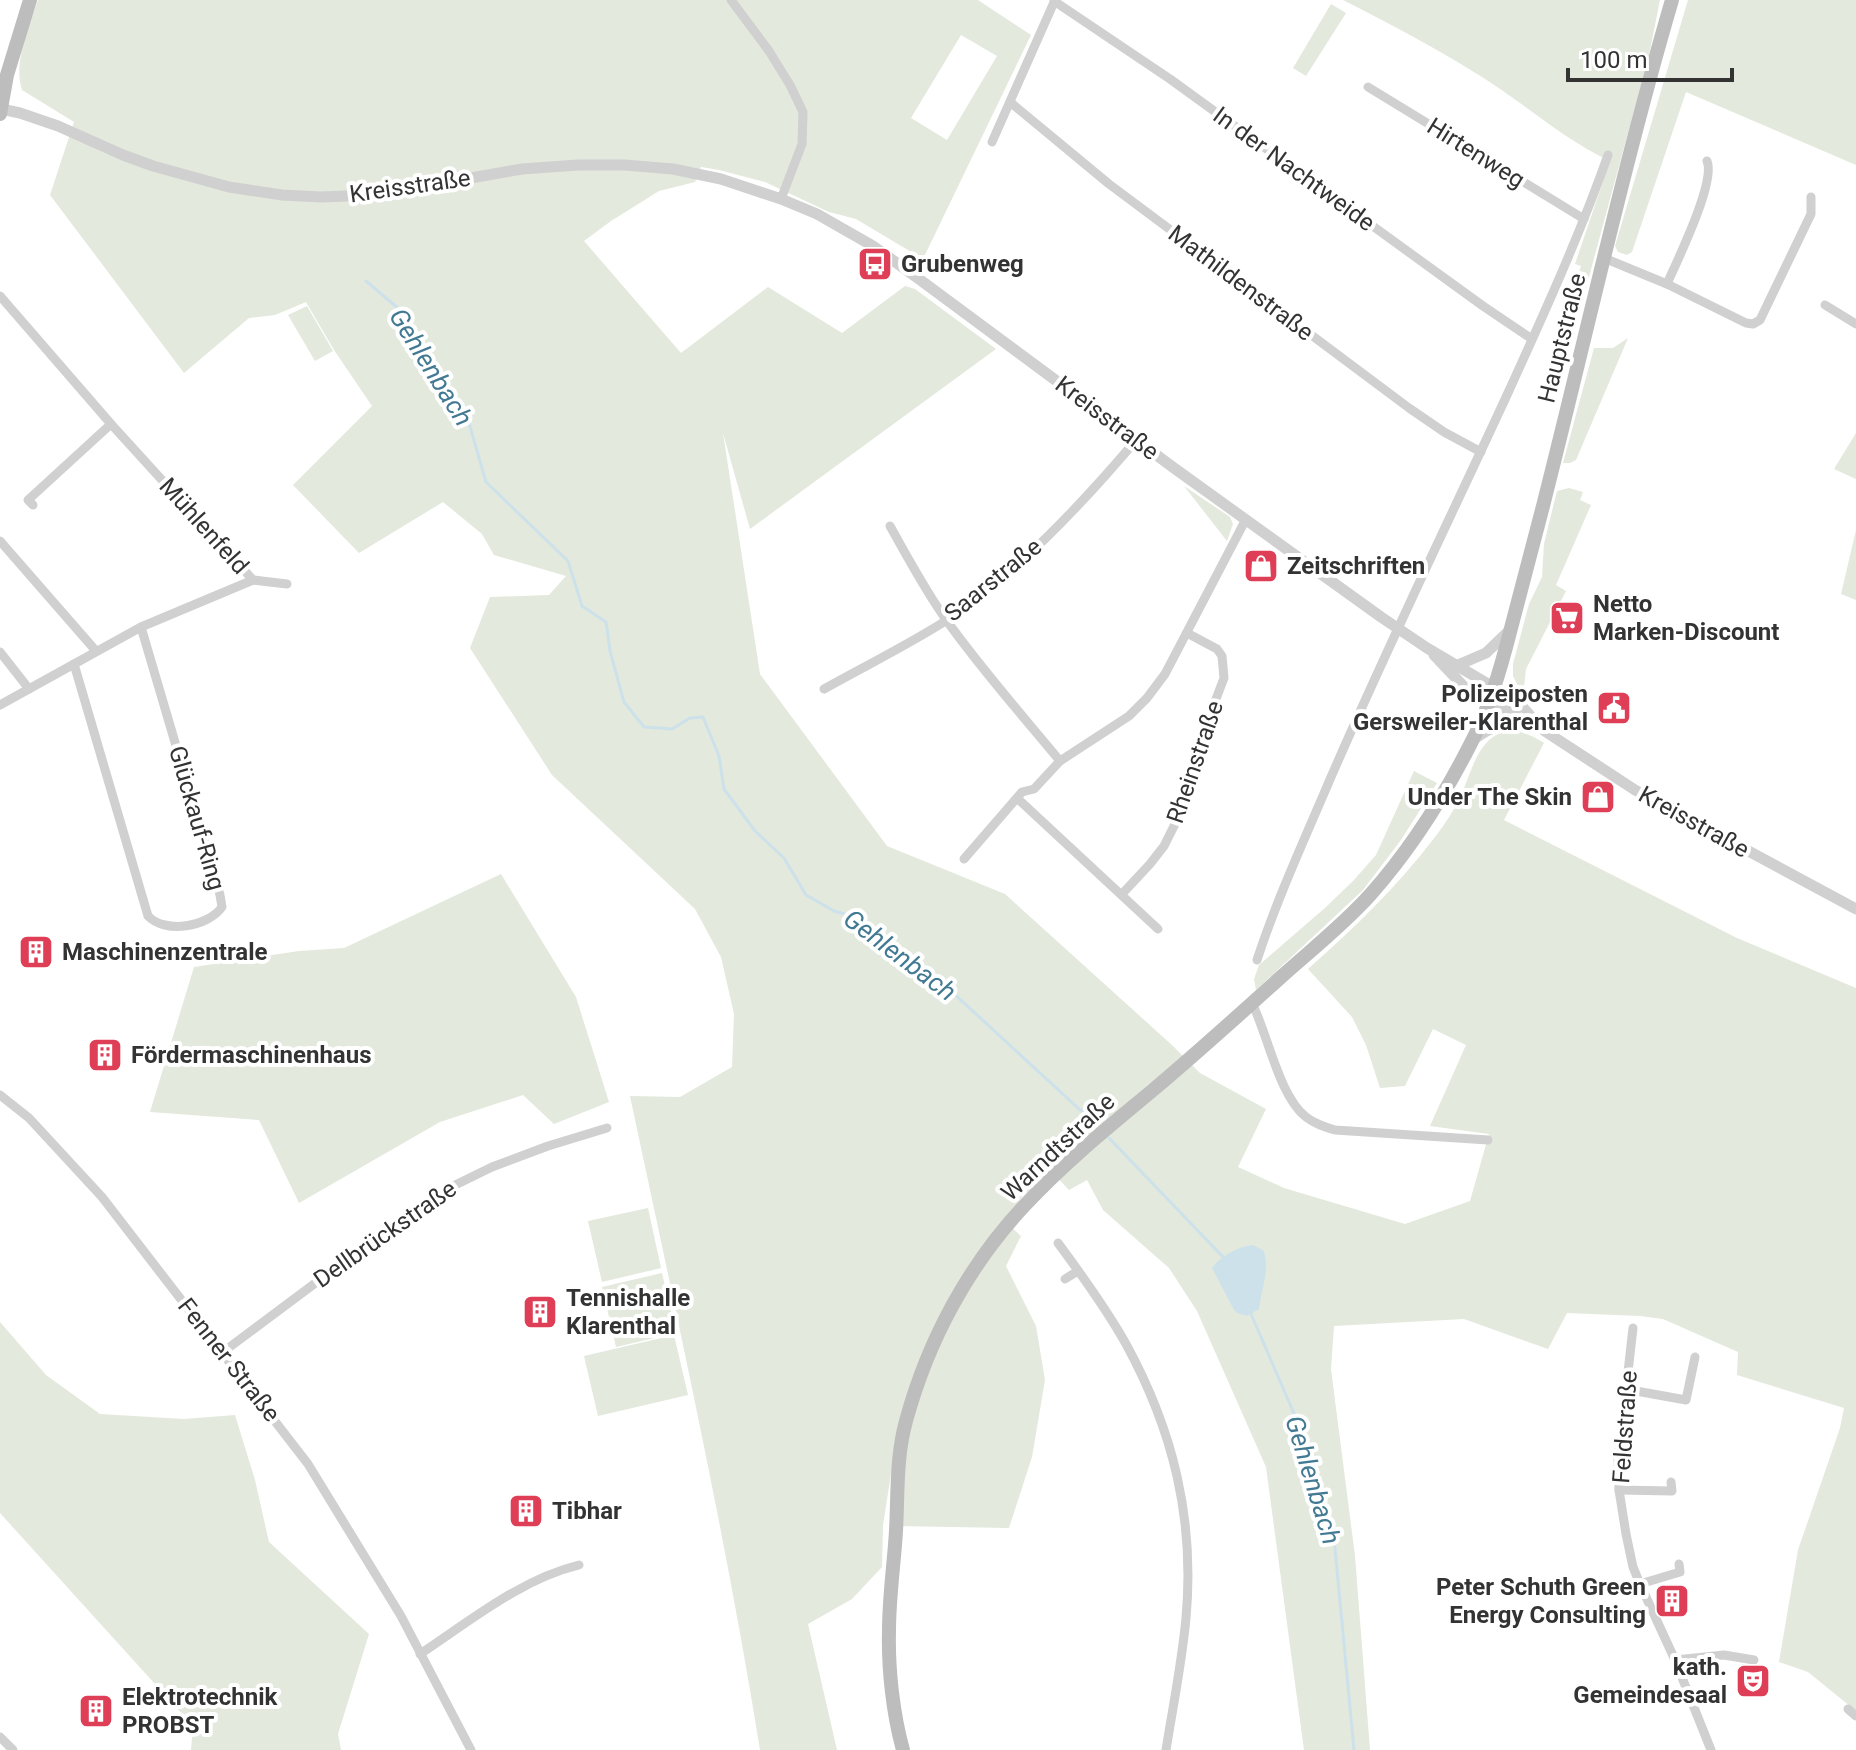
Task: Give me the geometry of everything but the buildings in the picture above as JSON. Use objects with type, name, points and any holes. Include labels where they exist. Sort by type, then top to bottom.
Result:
[{"type":"main road","points":[[0,112],[7,75],[30,0]]},
{"type":"main road","name":"Hauptstraße","points":[[1495,687],[1672,0]]},
{"type":"main road","name":"Warndtstraße","points":[[903,1750],[895,1714],[889,1631],[899,1455],[913,1399],[939,1331],[982,1257],[1023,1207],[1369,896],[1440,800],[1473,741],[1495,687]]},
{"type":"street","points":[[731,0],[769,51],[803,112],[802,144],[781,199]]},
{"type":"street","points":[[992,142],[1054,1]]},
{"type":"street","name":"In der Nachtweide","points":[[1054,1],[1170,79],[1532,339]]},
{"type":"street","name":"Hirtenweg","points":[[1368,87],[1584,219]]},
{"type":"street","name":"Mathildenstraße","points":[[1010,102],[1109,184],[1409,408],[1481,452]]},
{"type":"street","name":"Kreisstraße","points":[[0,112],[20,113],[58,126],[153,166],[229,187],[282,195],[373,195],[522,169],[625,165],[673,169],[721,179],[781,199],[817,214],[873,246],[1397,628],[1513,697],[1535,725]]},
{"type":"street","points":[[1257,960],[1272,914],[1397,628],[1532,339],[1608,155]]},
{"type":"street","points":[[1667,284],[1705,194],[1710,168],[1707,161]]},
{"type":"street","points":[[1604,258],[1753,324],[1760,320],[1811,214],[1811,197]]},
{"type":"street","name":"Mühlenfeld","points":[[0,296],[253,580],[141,627],[0,705]]},
{"type":"street","points":[[1825,305],[1856,324]]},
{"type":"street","points":[[33,505],[28,500],[111,424]]},
{"type":"street","name":"Saarstraße","points":[[824,689],[946,620],[988,589],[1026,557],[1137,439]]},
{"type":"street","points":[[964,859],[1022,792],[1034,789],[1060,761],[1117,724],[1147,698],[1165,674],[1246,519]]},
{"type":"street","points":[[890,526],[946,620],[1060,761]]},
{"type":"street","points":[[0,541],[96,651]]},
{"type":"street","points":[[253,580],[287,584]]},
{"type":"street","name":"Glückauf-Ring","points":[[74,664],[148,916],[155,924],[171,926],[202,921],[217,914],[222,907],[220,895],[141,627]]},
{"type":"street","points":[[1458,665],[1486,653],[1510,629]]},
{"type":"street","name":"Rheinstraße","points":[[1122,894],[1164,846],[1175,824],[1195,754],[1224,678],[1222,656],[1217,649],[1187,633]]},
{"type":"street","name":"Kreisstraße","points":[[1427,648],[1469,692],[1535,725],[1635,790],[1856,909]]},
{"type":"street","points":[[0,652],[29,689]]},
{"type":"street","points":[[1473,741],[1502,724],[1518,722],[1535,725]]},
{"type":"street","points":[[1017,798],[1158,929]]},
{"type":"street","points":[[1252,1003],[1285,1090],[1304,1116],[1335,1130],[1488,1140]]},
{"type":"street","name":"Fenner Straße","points":[[0,1095],[29,1118],[102,1197],[308,1464],[401,1616],[471,1750]]},
{"type":"street","name":"Dellbrückstraße","points":[[223,1352],[443,1191],[492,1167],[607,1128]]},
{"type":"street","points":[[1058,1243],[1125,1342],[1145,1381],[1168,1437],[1179,1480],[1188,1568],[1186,1617],[1166,1750]]},
{"type":"street","points":[[1065,1279],[1078,1271]]},
{"type":"street","name":"Feldstraße","points":[[1633,1328],[1618,1460],[1626,1534],[1633,1567],[1711,1750]]},
{"type":"street","points":[[1625,1389],[1686,1400],[1695,1357]]},
{"type":"street","points":[[1619,1490],[1672,1491],[1671,1482]]},
{"type":"street","points":[[1640,1584],[1680,1572],[1679,1564]]},
{"type":"street","points":[[420,1654],[541,1576],[579,1565]]},
{"type":"street","points":[[1675,1660],[1724,1655],[1754,1660]]},
{"type":"street","points":[[0,1737],[13,1750]]},
{"type":"shaded area","points":[[38,0],[978,0],[1031,35],[923,259],[856,219],[829,212],[765,182],[701,167],[695,182],[659,191],[584,241],[681,353],[768,287],[842,333],[905,286],[915,289],[996,349],[750,529],[723,433],[760,674],[887,846],[1005,894],[1200,1073],[1266,1109],[1238,1167],[1284,1188],[1405,1224],[1470,1201],[1489,1134],[1430,1126],[1466,1045],[1433,1029],[1405,1086],[1380,1088],[1366,1045],[1352,1017],[1308,969],[1375,906],[1421,855],[1453,811],[1482,749],[1500,733],[1519,732],[1544,743],[1504,820],[1737,938],[1856,988],[1856,1711],[1808,1672],[1779,1662],[1798,1550],[1844,1408],[1737,1375],[1738,1352],[1663,1319],[1567,1313],[1548,1349],[1464,1319],[1334,1326],[1331,1369],[1355,1556],[1370,1750],[1304,1750],[1266,1467],[1197,1311],[1169,1268],[1103,1210],[1087,1180],[1069,1190],[1050,1170],[1022,1197],[978,1255],[894,1455],[883,1525],[882,1567],[852,1599],[808,1624],[837,1750],[760,1750],[716,1504],[630,1096],[680,1097],[732,1067],[734,1014],[721,957],[695,909],[552,775],[470,648],[490,597],[549,595],[566,576],[494,555],[482,534],[443,502],[359,553],[293,485],[372,406],[306,302],[275,315],[249,318],[184,373],[50,195],[74,122],[22,90],[19,68]],"holes":[[[961,35],[997,56],[947,140],[911,118]]]},
{"type":"shaded area","points":[[1343,0],[1660,0],[1649,55],[1586,288],[1568,282],[1572,274],[1578,275],[1581,266],[1575,264],[1610,161],[1577,143],[1465,67]]},
{"type":"shaded area","points":[[1688,0],[1856,0],[1856,165],[1686,92],[1632,252],[1627,255],[1618,252],[1615,246]]},
{"type":"shaded area","points":[[1331,4],[1346,13],[1306,76],[1293,68]]},
{"type":"shaded area","points":[[307,306],[333,351],[315,361],[288,315]]},
{"type":"shaded area","points":[[1628,338],[1576,460],[1563,463],[1594,348],[1613,348]]},
{"type":"shaded area","points":[[1856,433],[1856,479],[1834,469]]},
{"type":"shaded area","points":[[1184,486],[1230,517],[1233,524],[1227,541]]},
{"type":"shaded area","points":[[1569,488],[1583,492],[1580,500],[1591,505],[1556,585],[1566,591],[1526,669],[1523,696],[1513,676],[1513,664],[1529,604],[1542,577],[1544,544],[1557,491]]},
{"type":"shaded area","points":[[1856,530],[1856,600],[1841,594]]},
{"type":"shaded area","points":[[1414,771],[1437,783],[1401,840],[1363,890],[1256,990],[1254,979],[1259,965],[1326,907],[1376,855]]},
{"type":"shaded area","points":[[501,874],[576,997],[609,1102],[554,1124],[523,1095],[440,1122],[299,1203],[259,1120],[150,1112],[194,967],[299,951],[344,948]]},
{"type":"shaded area","points":[[648,1208],[661,1268],[602,1282],[588,1221]]},
{"type":"shaded area","points":[[1011,1227],[1021,1236],[1006,1266],[1036,1326],[1045,1380],[1032,1457],[1009,1528],[896,1526],[903,1455],[924,1377],[966,1288]]},
{"type":"shaded area","points":[[662,1273],[676,1333],[616,1347],[602,1287]]},
{"type":"shaded area","points":[[0,1322],[46,1375],[100,1414],[184,1419],[235,1415],[255,1480],[269,1542],[369,1634],[338,1734],[341,1750],[191,1750],[193,1726],[0,1513]]},
{"type":"shaded area","points":[[674,1335],[688,1395],[598,1416],[584,1356]]},
{"type":"water","points":[[1253,1245],[1263,1250],[1266,1271],[1259,1309],[1247,1316],[1234,1310],[1212,1268],[1230,1252]]},
{"type":"waterway","name":"Gehlenbach","points":[[366,281],[399,309],[469,423],[486,482],[568,561],[582,606],[606,622],[610,651],[624,702],[644,727],[672,729],[690,718],[703,717],[719,756],[724,789],[755,831],[784,858],[806,895],[834,911],[859,918],[875,934],[925,967],[1091,1120]]},
{"type":"waterway","name":"Gehlenbach","points":[[1109,1138],[1223,1257]]},
{"type":"waterway","name":"Gehlenbach","points":[[1251,1314],[1302,1432],[1334,1538],[1354,1750]]},
{"type":"place","name":"Grubenweg","points":[[875,264]]},
{"type":"place","name":"Zeitschriften","points":[[1261,566]]},
{"type":"place","name":"Netto Marken-Discount","points":[[1567,618]]},
{"type":"place","name":"Polizeiposten Gersweiler-Klarenthal","points":[[1614,708]]},
{"type":"place","name":"Under The Skin","points":[[1598,797]]},
{"type":"place","name":"Maschinenzentrale","points":[[36,952]]},
{"type":"place","name":"Fördermaschinenhaus","points":[[105,1055]]},
{"type":"place","name":"Tennishalle Klarenthal","points":[[540,1312]]},
{"type":"place","name":"Tibhar","points":[[526,1511]]},
{"type":"place","name":"Peter Schuth Green Energy Consulting","points":[[1672,1601]]},
{"type":"place","name":"kath. Gemeindesaal","points":[[1753,1681]]},
{"type":"place","name":"Elektrotechnik PROBST","points":[[96,1711]]}]
